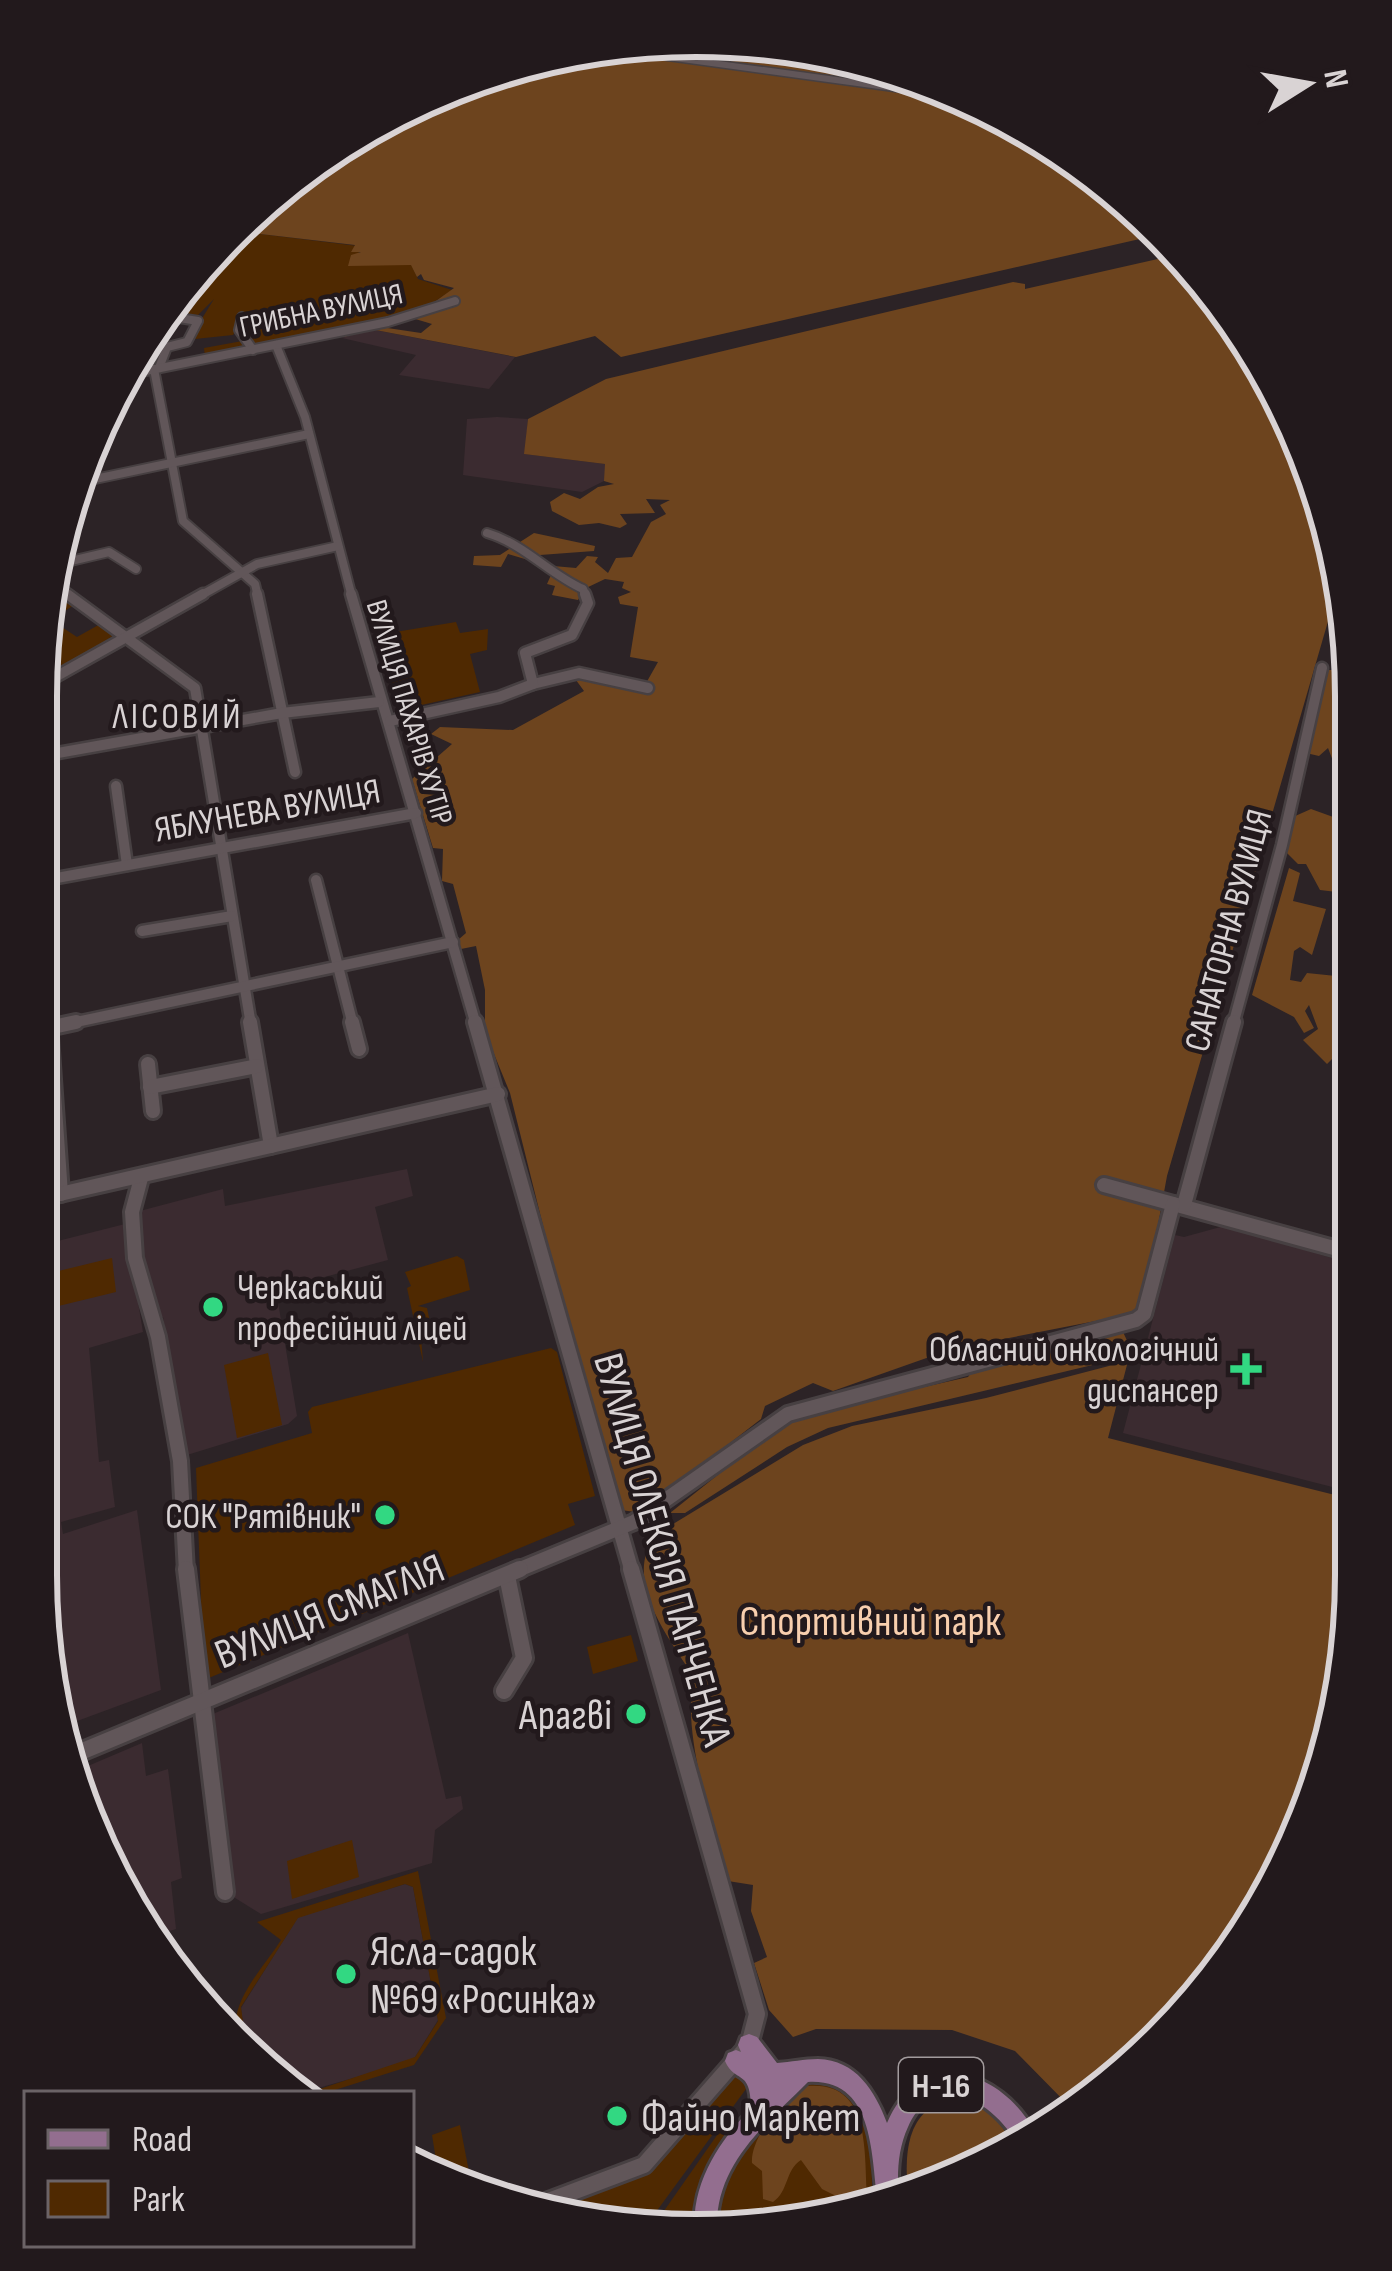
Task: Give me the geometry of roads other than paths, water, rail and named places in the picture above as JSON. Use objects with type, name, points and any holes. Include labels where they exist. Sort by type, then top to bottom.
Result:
[{"type":"main road","points":[[747,2043],[772,2073],[802,2072]]},
{"type":"main road","points":[[747,2043],[759,2077],[762,2113]]},
{"type":"main road","points":[[703,2214],[710,2186],[762,2113],[802,2072]]},
{"type":"main road","name":"Н-16","points":[[802,2072],[836,2074],[862,2092],[875,2116],[887,2184]]},
{"type":"main road","name":"Н-16","points":[[886,2171],[906,2108],[942,2084],[964,2083],[986,2090],[1008,2107],[1019,2126]]},
{"type":"street","points":[[672,58],[888,87]]},
{"type":"street","name":"ГРИБНА ВУЛИЦЯ","points":[[147,370],[388,322],[455,302]]},
{"type":"street","points":[[242,317],[239,328],[253,350]]},
{"type":"street","points":[[162,346],[187,342],[198,321],[181,318]]},
{"type":"street","name":"ВУЛИЦЯ ПАХАРІВ ХУТІР","points":[[276,345],[309,434],[380,702],[390,721],[498,1094]]},
{"type":"street","points":[[167,346],[161,367],[170,463],[184,523],[244,573],[257,590],[295,772]]},
{"type":"street","points":[[96,479],[309,434]]},
{"type":"street","points":[[487,532],[513,541],[556,577],[588,594],[572,635],[525,653],[533,684]]},
{"type":"street","points":[[58,669],[263,562],[338,545]]},
{"type":"street","points":[[72,561],[109,552],[136,569]]},
{"type":"street","points":[[65,592],[195,688],[271,1146]]},
{"type":"street","name":"САНАТОРНА ВУЛИЦЯ","points":[[1144,1314],[1282,845],[1322,668]]},
{"type":"street","points":[[390,721],[418,709],[513,695],[533,684],[579,673],[648,688]]},
{"type":"street","points":[[57,754],[282,713],[380,702]]},
{"type":"street","name":"ЯБЛУНЕВА ВУЛИЦЯ","points":[[116,786],[128,865]]},
{"type":"street","name":"ЯБЛУНЕВА ВУЛИЦЯ","points":[[57,878],[416,813]]},
{"type":"street","points":[[316,880],[358,1049]]},
{"type":"street","points":[[142,931],[232,916]]},
{"type":"street","points":[[57,1026],[453,942]]},
{"type":"street","points":[[148,1064],[153,1111]]},
{"type":"street","points":[[151,1087],[257,1066]]},
{"type":"street","points":[[57,1195],[498,1094]]},
{"type":"street","name":"ВУЛИЦЯ ОЛЕКСІЯ ПАНЧЕНКА","points":[[498,1094],[689,1762],[747,2043]]},
{"type":"street","points":[[57,1155],[61,1194]]},
{"type":"street","points":[[141,1178],[132,1204],[136,1256],[149,1319],[158,1336],[180,1461],[190,1622],[226,1892]]},
{"type":"street","points":[[1104,1185],[1335,1248]]},
{"type":"street","name":"ВУЛИЦЯ СМАГЛІЯ","points":[[82,1751],[651,1513],[788,1414],[871,1388],[1096,1334],[1144,1314]]},
{"type":"street","points":[[504,1691],[524,1658],[507,1576]]},
{"type":"street","points":[[556,2198],[644,2165],[747,2043]]},
{"type":"place","name":"Черкаський професійний ліцей","points":[[213,1307]]},
{"type":"place","name":"Обласний онкологічний диспансер","points":[[1246,1369]]},
{"type":"place","name":"СОК \"Рятівник\"","points":[[385,1515]]},
{"type":"place","name":"Арагві","points":[[636,1714]]},
{"type":"place","name":"Ясла-садок №69 «Росинка»","points":[[346,1974]]},
{"type":"place","name":"Файно Маркет","points":[[617,2116]]},
{"type":"district","name":"ЛІСОВИЙ","points":[[178,715]]},
{"type":"park label","name":"Спортивний парк","points":[[870,1620]]}]
